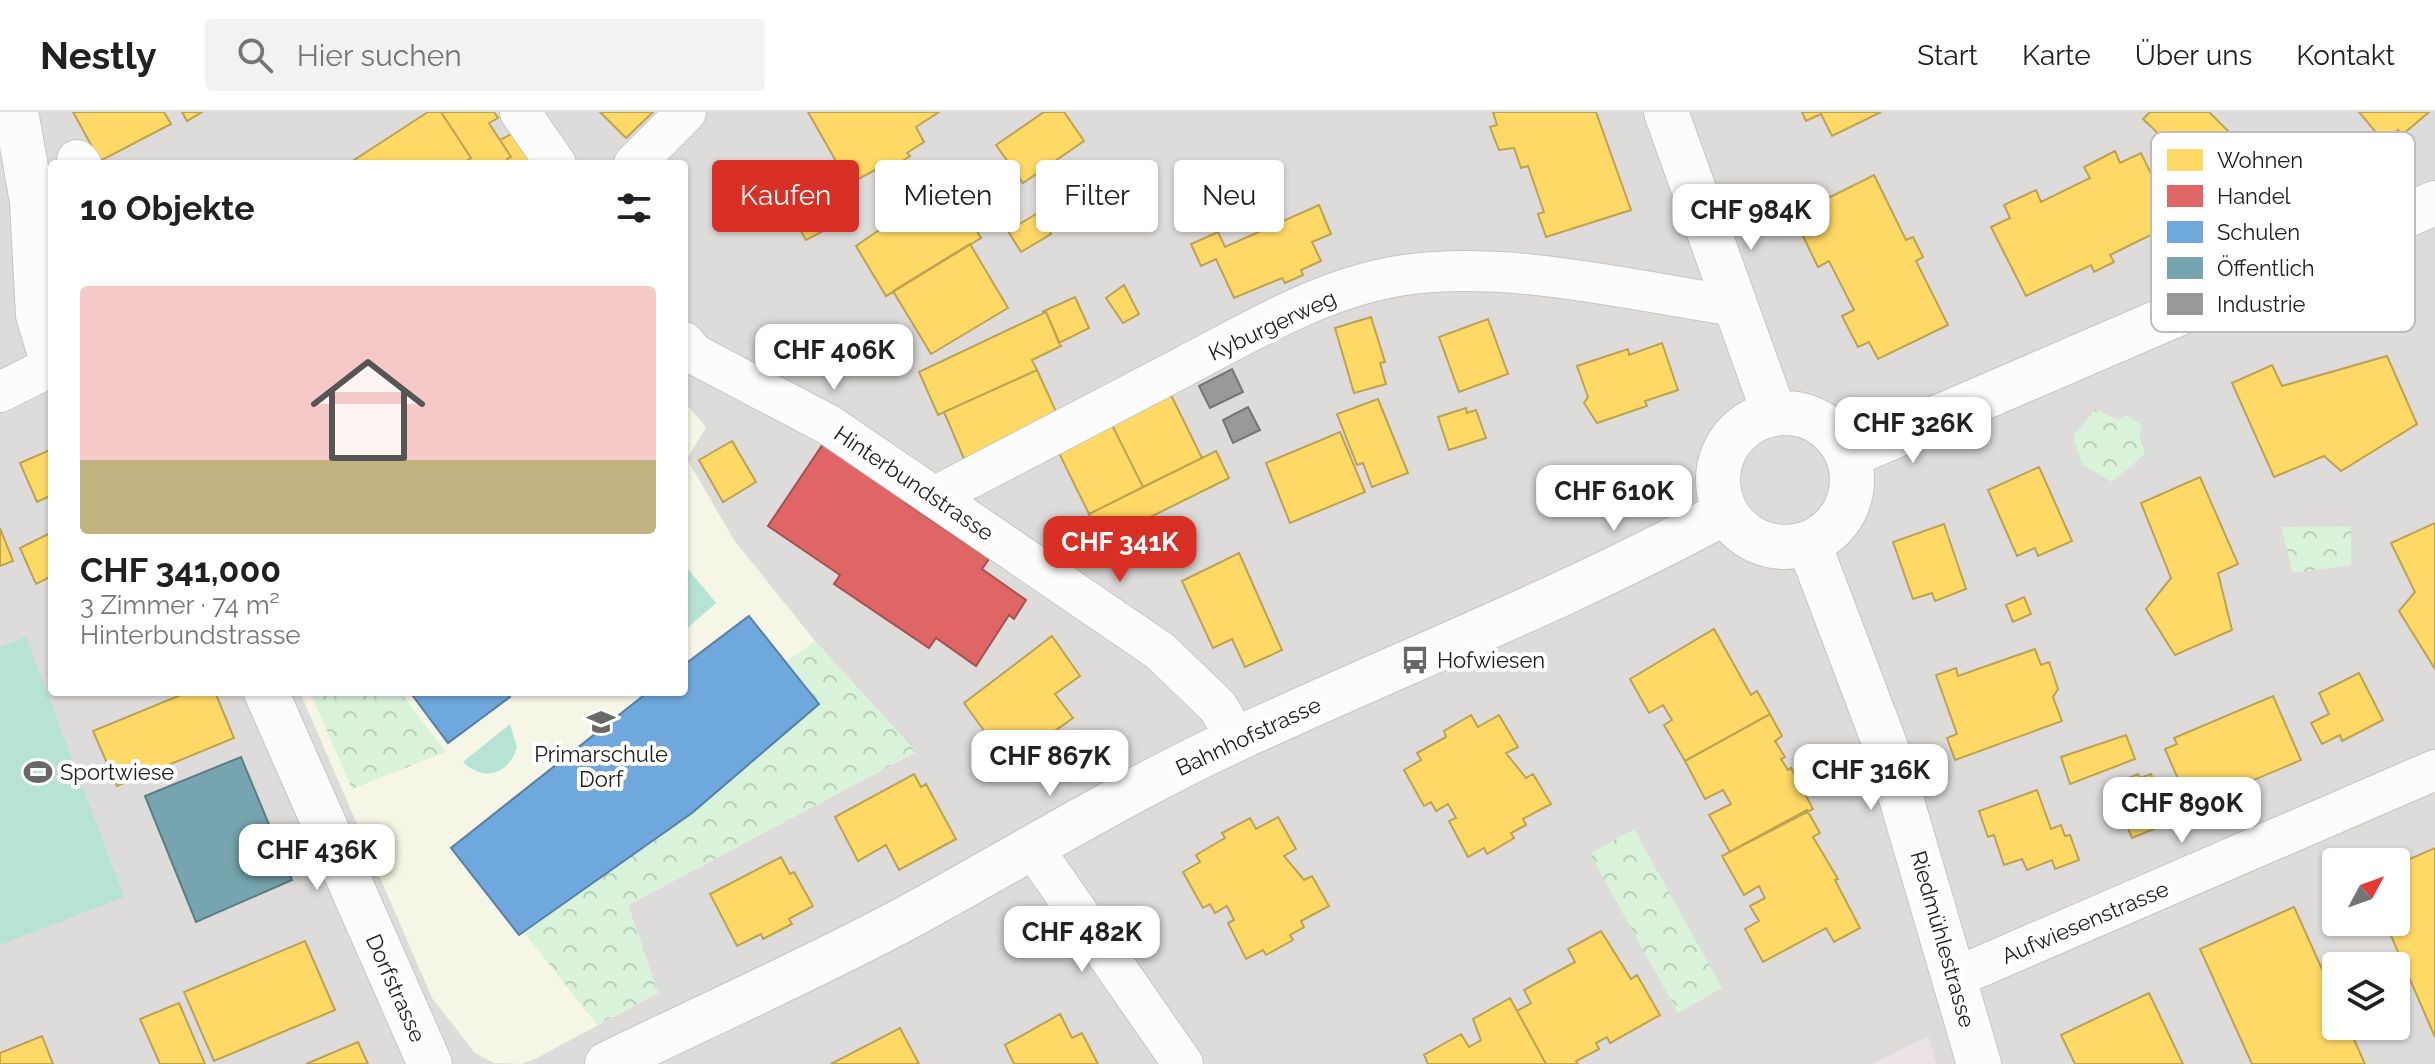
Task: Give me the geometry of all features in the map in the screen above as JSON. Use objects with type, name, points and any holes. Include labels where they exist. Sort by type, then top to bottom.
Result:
[{"type":"street","points":[[16,112],[32,201],[38,315],[48,350]]},
{"type":"street","points":[[520,112],[553,160]]},
{"type":"street","points":[[638,160],[686,112]]},
{"type":"street","points":[[1666,112],[1774,413]]},
{"type":"street","points":[[2415,212],[2435,203]]},
{"type":"street","name":"Kyburgerweg","points":[[934,497],[1262,326],[1304,306],[1373,282],[1437,272],[1515,274],[1735,306]]},
{"type":"street","points":[[1848,456],[2151,325]]},
{"type":"street","name":"Hinterbundstrasse","points":[[688,347],[694,354],[829,425],[1160,651],[1218,707],[1237,739]]},
{"type":"street","points":[[0,392],[48,366]]},
{"type":"street","points":[[1774,413],[1797,414],[1818,422],[1836,436],[1848,456],[1853,477],[1851,498],[1841,518],[1827,533],[1809,544],[1790,548],[1770,546],[1737,528],[1726,512],[1719,492],[1718,471],[1725,450],[1737,433],[1754,420],[1774,413]]},
{"type":"street","name":"Bahnhofstrasse","points":[[607,1064],[822,963],[1033,848],[1107,803],[1237,739],[1531,611],[1726,512]]},
{"type":"street","name":"Riedmühlestrasse","points":[[1809,544],[1883,737],[1979,1064]]},
{"type":"street","name":"Dorfstrasse","points":[[268,696],[430,1064]]},
{"type":"street","name":"Aufwiesenstrasse","points":[[1954,978],[2435,770]]},
{"type":"street","points":[[1033,848],[1183,1064]]},
{"type":"shaded area","points":[[0,112],[2435,112],[2435,1064],[1936,1064],[1928,1037],[1872,1064],[0,1064]]},
{"type":"shaded area","points":[[1633,112],[1649,112],[1679,198],[1659,185]]},
{"type":"shaded area","points":[[2261,112],[2294,112],[2304,132],[2271,132]]},
{"type":"shaded area","points":[[1475,242],[1591,257],[1590,269],[1431,258],[1431,245]]},
{"type":"shaded area","name":"Primarschule Dorf","points":[[688,407],[706,427],[688,457]]},
{"type":"shaded area","name":"Primarschule Dorf","points":[[688,461],[734,540],[815,641],[916,752],[628,905],[658,993],[537,1058],[522,1064],[494,1063],[475,1053],[432,998],[302,696],[688,696]]},
{"type":"shaded area","points":[[1071,611],[1108,638],[1108,648],[1083,667],[1053,635]]},
{"type":"shaded area","points":[[2256,779],[2270,811],[2218,834],[2203,803]]},
{"type":"shaded area","points":[[2398,809],[2410,835],[2381,848],[2351,848],[2344,833]]},
{"type":"shaded area","points":[[2237,881],[2248,908],[2195,931],[2183,904]]},
{"type":"shaded area","points":[[2124,930],[2137,956],[2070,986],[2058,960]]},
{"type":"shaded area","points":[[1847,946],[1880,1007],[1805,1049],[1771,988]]},
{"type":"shaded area","points":[[1358,1001],[1366,1015],[1282,1064],[1264,1064],[1261,1058]]},
{"type":"shaded area","points":[[1929,1037],[1936,1064],[1872,1064]]},
{"type":"green space","points":[[2096,409],[2118,420],[2126,415],[2142,425],[2139,435],[2145,454],[2112,482],[2082,464],[2073,436]]},
{"type":"green space","points":[[2351,526],[2351,565],[2293,573],[2281,527]]},
{"type":"green space","points":[[688,569],[716,603],[688,628]]},
{"type":"green space","name":"Sportwiese","points":[[26,637],[124,897],[0,945],[0,647]]},
{"type":"green space","points":[[815,641],[916,752],[628,905],[658,993],[597,1025],[524,932],[818,703],[786,662]]},
{"type":"green space","points":[[312,696],[403,696],[446,752],[352,789]]},
{"type":"green space","points":[[510,724],[517,747],[502,769],[479,772],[463,762]]},
{"type":"green space","points":[[1634,829],[1722,988],[1678,1013],[1590,854]]},
{"type":"building: Wohnen","points":[[73,112],[164,112],[171,124],[99,160]]},
{"type":"building: Wohnen","points":[[182,112],[202,112],[187,121]]},
{"type":"building: Wohnen","points":[[428,112],[441,112],[471,158],[468,160],[354,160]]},
{"type":"building: Wohnen","points":[[441,112],[494,112],[498,118],[489,123],[511,157],[508,160],[468,160],[471,158]]},
{"type":"building: Wohnen","points":[[600,112],[653,112],[626,138]]},
{"type":"building: Wohnen","points":[[808,112],[939,112],[916,127],[924,142],[907,153],[910,156],[904,160],[875,160],[875,170],[859,179],[859,160],[835,160]]},
{"type":"building: Wohnen","points":[[1044,112],[1064,112],[1084,141],[1056,160],[1036,160],[1036,174],[1023,183],[1020,179],[1020,160],[1007,160],[996,145]]},
{"type":"building: Wohnen","points":[[1493,112],[1596,112],[1631,210],[1546,237],[1538,214],[1544,212],[1528,166],[1521,168],[1514,148],[1499,150],[1490,127],[1497,125]]},
{"type":"building: Wohnen","points":[[1802,112],[1881,112],[1832,136],[1821,114],[1806,121]]},
{"type":"building: Wohnen","points":[[2150,112],[2209,112],[2229,132],[2157,132],[2143,119]]},
{"type":"building: Wohnen","points":[[2359,112],[2429,112],[2406,132],[2376,132]]},
{"type":"building: Wohnen","points":[[517,131],[535,160],[508,160],[511,157],[500,140]]},
{"type":"building: Wohnen","points":[[2115,151],[2120,163],[2141,153],[2151,174],[2151,235],[2110,255],[2114,262],[2094,272],[2091,265],[2026,296],[1991,227],[2010,218],[2004,205],[2036,190],[2041,202],[2090,178],[2084,167]]},
{"type":"building: Wohnen","points":[[1874,175],[1906,240],[1913,237],[1923,257],[1916,261],[1948,325],[1878,359],[1869,342],[1858,347],[1842,316],[1854,310],[1829,261],[1818,267],[1803,236],[1814,230],[1804,210]]},
{"type":"building: Wohnen","points":[[1319,205],[1331,234],[1312,242],[1321,261],[1301,270],[1303,275],[1285,283],[1282,278],[1234,298],[1216,259],[1201,266],[1191,244],[1218,232],[1225,247],[1259,232],[1284,232],[1284,221]]},
{"type":"building: Wohnen","points":[[1036,214],[1036,232],[1051,234],[1021,252],[1009,232],[1020,232],[1020,224]]},
{"type":"building: Wohnen","points":[[801,232],[821,232],[806,240]]},
{"type":"building: Wohnen","points":[[876,232],[977,232],[981,238],[886,296],[856,246]]},
{"type":"building: Wohnen","points":[[970,244],[1008,308],[931,354],[893,291]]},
{"type":"building: Wohnen","points":[[1124,285],[1139,314],[1123,323],[1106,298]]},
{"type":"building: Wohnen","points":[[1075,297],[1089,328],[1059,343],[1046,312],[1042,312]]},
{"type":"building: Wohnen","points":[[1046,312],[1061,346],[1032,360],[1037,370],[938,415],[919,372]]},
{"type":"building: Wohnen","points":[[1371,317],[1385,362],[1380,363],[1386,384],[1354,393],[1335,328]]},
{"type":"building: Wohnen","points":[[1488,319],[1508,374],[1459,392],[1439,337]]},
{"type":"building: Wohnen","points":[[1662,343],[1678,390],[1645,401],[1647,406],[1597,423],[1584,403],[1588,397],[1577,366],[1628,349],[1629,355]]},
{"type":"building: Wohnen","points":[[2387,356],[2417,424],[2341,471],[2324,456],[2274,477],[2232,383],[2272,365],[2282,386]]},
{"type":"building: Wohnen","points":[[1037,370],[1058,416],[964,459],[944,412]]},
{"type":"building: Wohnen","points":[[1170,393],[1202,458],[1143,487],[1111,423]]},
{"type":"building: Wohnen","points":[[1378,399],[1408,473],[1372,487],[1363,463],[1357,465],[1337,414]]},
{"type":"building: Wohnen","points":[[1466,408],[1467,413],[1476,410],[1486,438],[1449,450],[1438,417]]},
{"type":"building: Wohnen","points":[[1111,423],[1143,487],[1089,514],[1057,449]]},
{"type":"building: Wohnen","points":[[1340,432],[1365,492],[1290,523],[1266,463]]},
{"type":"building: Wohnen","points":[[732,441],[756,482],[723,502],[699,460]]},
{"type":"building: Wohnen","points":[[48,451],[48,497],[37,502],[20,463]]},
{"type":"building: Wohnen","points":[[1216,451],[1229,478],[1102,541],[1089,514]]},
{"type":"building: Wohnen","points":[[2039,467],[2072,541],[2038,556],[2035,548],[2017,556],[1988,490]]},
{"type":"building: Wohnen","points":[[2200,477],[2238,564],[2218,573],[2232,630],[2175,655],[2146,609],[2171,578],[2141,503]]},
{"type":"building: Wohnen","points":[[2435,523],[2435,669],[2399,611],[2415,592],[2391,543]]},
{"type":"building: Wohnen","points":[[1944,524],[1966,589],[1935,601],[1932,593],[1913,599],[1893,542]]},
{"type":"building: Wohnen","points":[[0,528],[13,561],[0,566]]},
{"type":"building: Wohnen","points":[[48,534],[48,578],[36,584],[20,548]]},
{"type":"building: Wohnen","points":[[1239,553],[1282,650],[1245,667],[1232,639],[1213,648],[1182,581]]},
{"type":"building: Wohnen","points":[[2024,597],[2031,614],[2013,622],[2006,605]]},
{"type":"building: Wohnen","points":[[1714,629],[1751,695],[1757,691],[1770,714],[1685,761],[1664,725],[1672,720],[1663,705],[1649,713],[1630,679]]},
{"type":"building: Wohnen","points":[[1052,636],[1080,676],[1055,694],[1073,718],[1008,764],[964,703]]},
{"type":"building: Wohnen","points":[[2035,649],[2041,665],[2049,662],[2058,689],[2053,697],[2062,721],[1955,760],[1947,738],[1957,734],[1936,675],[1956,668],[1958,676]]},
{"type":"building: Wohnen","points":[[2359,673],[2383,720],[2342,741],[2340,735],[2322,744],[2311,723],[2329,714],[2319,693]]},
{"type":"building: Wohnen","points":[[178,696],[217,696],[234,738],[117,786],[93,731]]},
{"type":"building: Wohnen","points":[[2273,696],[2301,760],[2202,802],[2199,797],[2188,802],[2165,749],[2177,744],[2174,738]]},
{"type":"building: Wohnen","points":[[1770,714],[1782,736],[1775,741],[1785,757],[1781,759],[1788,770],[1791,768],[1813,809],[1730,852],[1709,815],[1731,804],[1723,790],[1705,799],[1685,761]]},
{"type":"building: Wohnen","points":[[1471,715],[1478,727],[1499,715],[1518,747],[1506,753],[1526,778],[1533,774],[1551,804],[1523,819],[1526,825],[1511,833],[1514,838],[1487,854],[1484,848],[1468,857],[1449,821],[1456,818],[1448,804],[1436,811],[1431,802],[1424,806],[1404,770],[1421,760],[1417,753],[1446,737],[1444,731]]},
{"type":"building: Wohnen","points":[[2126,735],[2135,759],[2070,784],[2061,757]]},
{"type":"building: Wohnen","points":[[914,774],[921,787],[926,784],[956,839],[899,870],[886,845],[858,861],[835,817]]},
{"type":"building: Wohnen","points":[[2138,774],[2140,778],[2151,774],[2157,791],[2147,795],[2159,827],[2132,838],[2110,786]]},
{"type":"building: Wohnen","points":[[2037,790],[2051,829],[2061,825],[2065,836],[2070,835],[2079,860],[2055,869],[2052,860],[2027,870],[2022,859],[2004,865],[1994,835],[1988,837],[1979,811]]},
{"type":"building: Wohnen","points":[[1807,810],[1820,833],[1813,837],[1838,879],[1835,880],[1860,928],[1834,942],[1826,928],[1763,962],[1745,929],[1759,921],[1750,906],[1765,898],[1759,886],[1744,895],[1722,856]]},
{"type":"building: Wohnen","points":[[1278,817],[1296,849],[1284,856],[1304,880],[1312,876],[1329,906],[1301,921],[1304,927],[1290,935],[1293,940],[1266,955],[1263,950],[1246,959],[1228,923],[1234,920],[1227,906],[1215,913],[1210,904],[1203,908],[1183,872],[1200,862],[1196,855],[1225,838],[1222,833],[1250,818],[1256,829]]},
{"type":"building: Wohnen","points":[[2435,848],[2435,1037],[2410,980],[2410,952],[2398,952],[2391,936],[2410,936],[2410,859]]},
{"type":"building: Wohnen","points":[[781,857],[790,874],[794,872],[813,906],[789,919],[792,924],[763,939],[761,934],[737,946],[710,894]]},
{"type":"building: Wohnen","points":[[2294,907],[2322,969],[2322,1040],[2354,1040],[2365,1064],[2252,1064],[2200,949]]},
{"type":"building: Wohnen","points":[[1601,931],[1631,979],[1637,975],[1660,1015],[1610,1043],[1607,1037],[1596,1043],[1599,1049],[1576,1061],[1578,1064],[1546,1064],[1517,1011],[1531,1003],[1524,990],[1575,962],[1568,949]]},
{"type":"building: Wohnen","points":[[305,941],[335,1010],[214,1061],[184,992]]},
{"type":"building: Wohnen","points":[[2149,993],[2183,1064],[2075,1064],[2061,1035]]},
{"type":"building: Wohnen","points":[[1510,998],[1546,1064],[1428,1064],[1424,1055],[1461,1034],[1469,1047],[1481,1040],[1473,1019]]},
{"type":"building: Wohnen","points":[[179,1003],[205,1064],[160,1064],[140,1019]]},
{"type":"building: Wohnen","points":[[1060,1014],[1072,1038],[1082,1033],[1098,1064],[1014,1064],[1005,1045]]},
{"type":"building: Wohnen","points":[[900,1028],[919,1064],[831,1064]]},
{"type":"building: Wohnen","points":[[42,1036],[53,1064],[0,1064],[0,1053]]},
{"type":"building: Wohnen","points":[[358,1042],[368,1064],[306,1064]]},
{"type":"building: Handel","points":[[825,441],[909,498],[906,503],[989,559],[982,569],[1026,600],[1014,619],[1009,615],[976,666],[936,638],[929,648],[834,584],[840,575],[768,526]]},
{"type":"building: Schulen","points":[[749,616],[819,704],[692,813],[519,935],[451,848],[643,696],[688,696],[688,662]]},
{"type":"building: Schulen","points":[[413,696],[510,697],[448,743]]},
{"type":"building: Öffentlich","points":[[241,757],[292,880],[196,922],[145,796]]},
{"type":"building: Industrie","points":[[1232,369],[1243,392],[1210,408],[1199,386]]},
{"type":"building: Industrie","points":[[1248,407],[1260,430],[1233,443],[1223,420]]},
{"type":"place","name":"Hofwiesen","points":[[1415,660]]},
{"type":"place","name":"Primarschule Dorf","points":[[601,722]]},
{"type":"place","name":"Sportwiese","points":[[38,772]]}]
